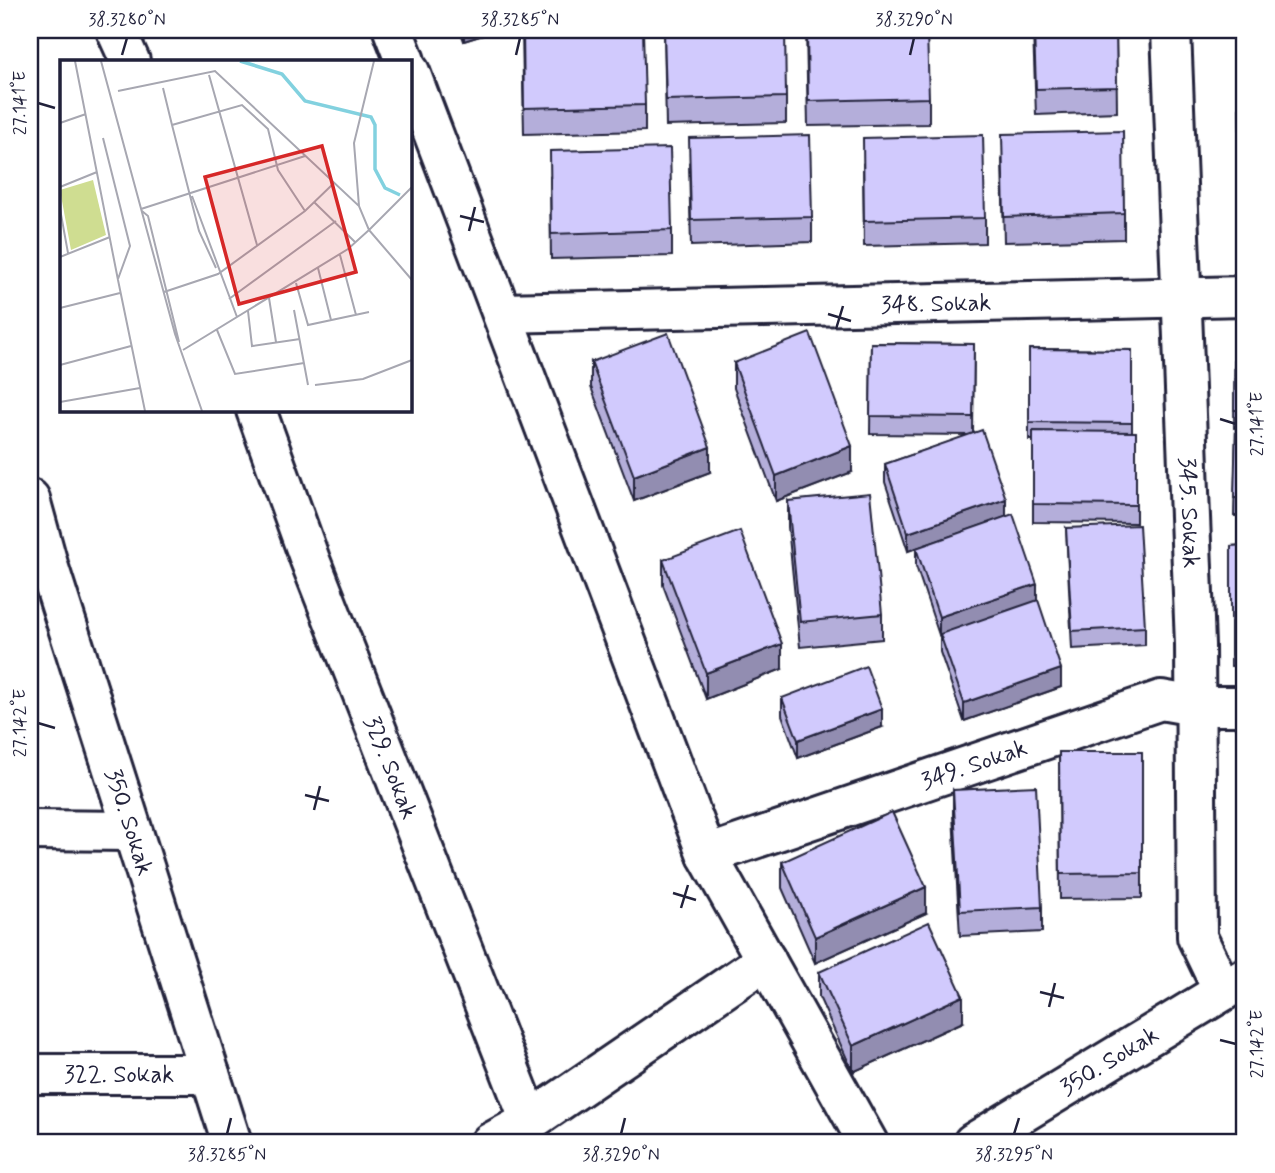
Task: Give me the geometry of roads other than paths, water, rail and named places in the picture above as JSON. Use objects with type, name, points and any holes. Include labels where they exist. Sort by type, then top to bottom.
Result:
[{"type":"street","points":[[116,30],[130,60]]},
{"type":"street","points":[[393,30],[405,60]]},
{"type":"street","name":"345. Sokak","points":[[1171,30],[1195,706],[1197,937],[1234,984]]},
{"type":"street","points":[[411,75],[707,855],[868,1143]]},
{"type":"street","name":"348. Sokak","points":[[502,313],[1245,296]]},
{"type":"street","name":"329. Sokak","points":[[256,411],[310,560],[530,1121]]},
{"type":"street","name":"350. Sokak","points":[[30,499],[42,586],[132,831],[232,1143]]},
{"type":"street","name":"349. Sokak","points":[[707,855],[1161,700],[1195,706],[1245,706]]},
{"type":"street","points":[[30,830],[132,831]]},
{"type":"street","points":[[490,1143],[530,1121],[766,960]]},
{"type":"street","name":"350. Sokak","points":[[973,1143],[1234,984]]},
{"type":"street","name":"322. Sokak","points":[[30,1074],[210,1074]]}]
